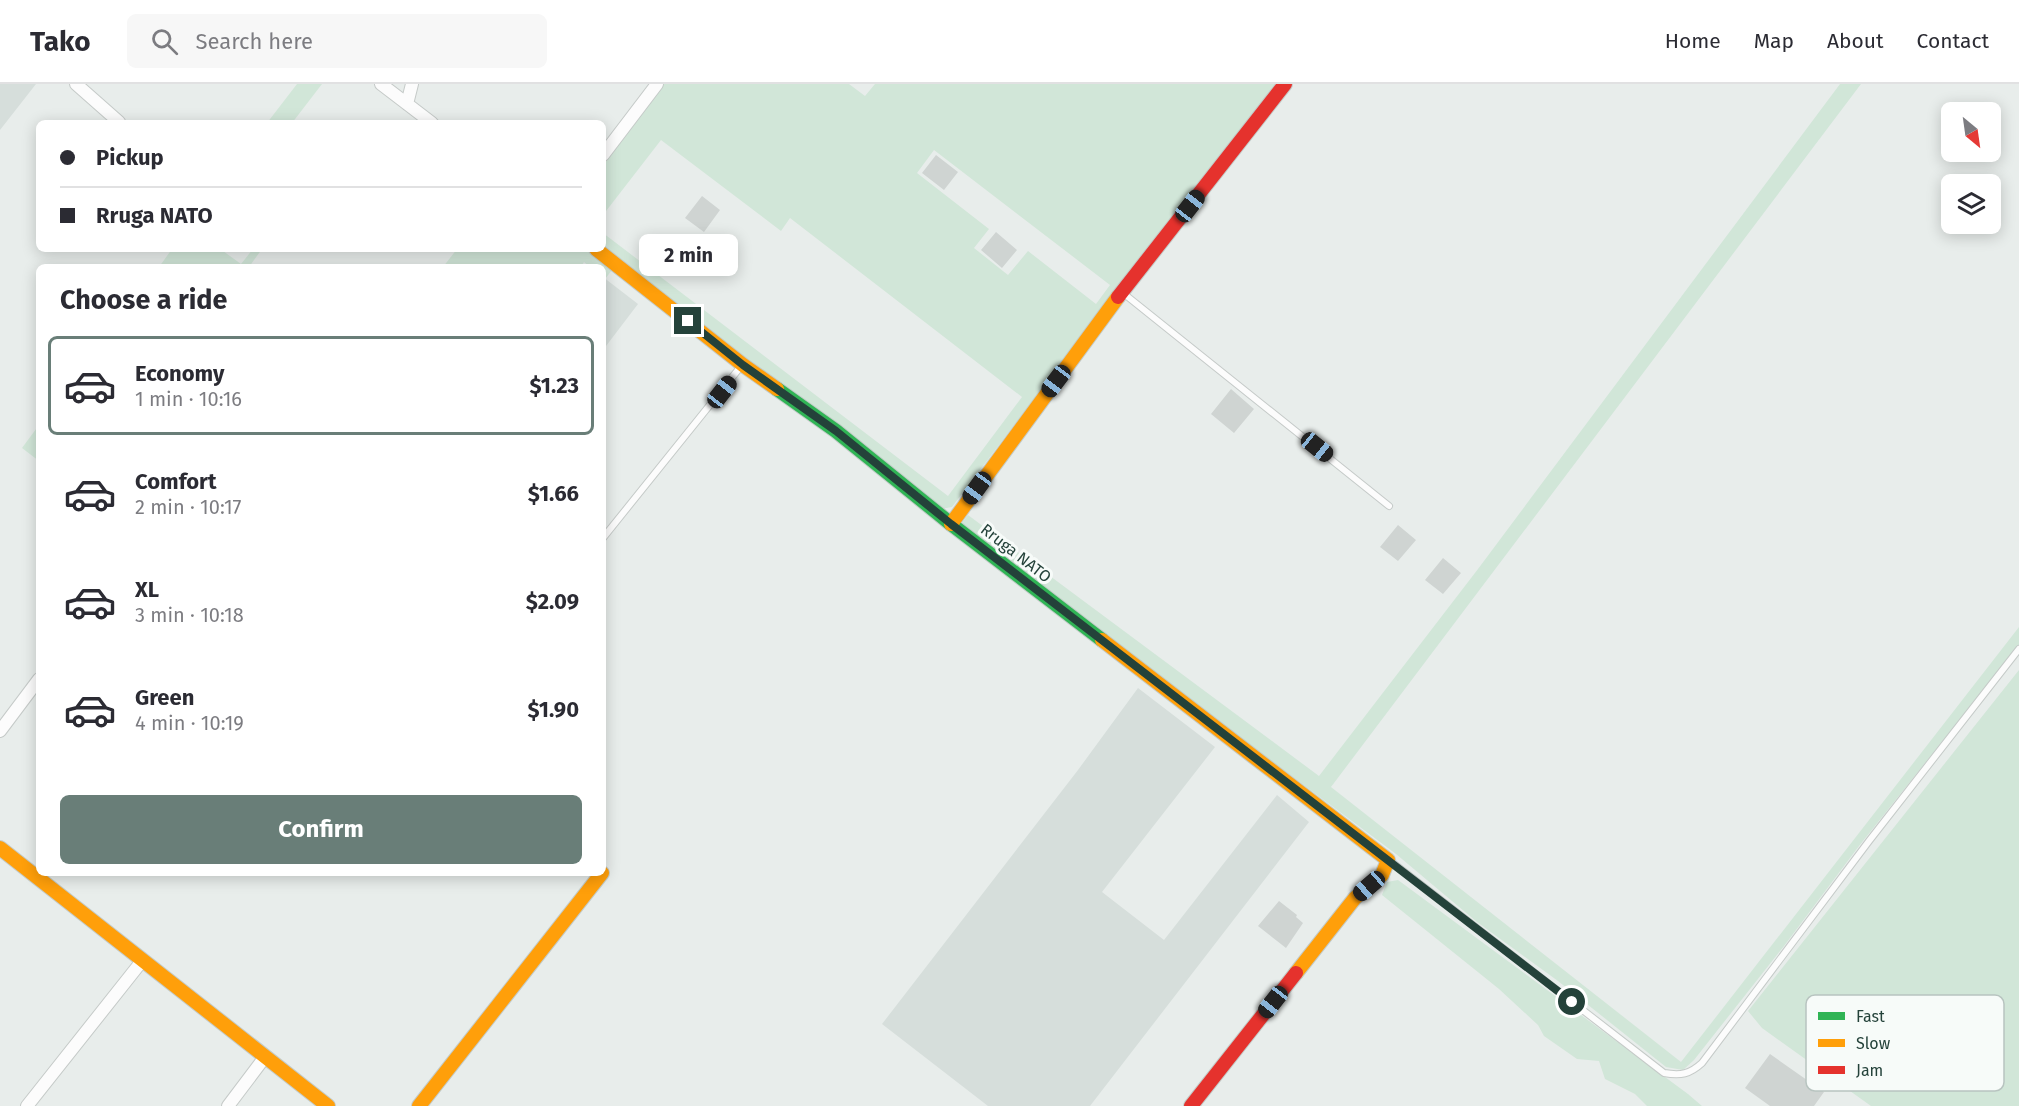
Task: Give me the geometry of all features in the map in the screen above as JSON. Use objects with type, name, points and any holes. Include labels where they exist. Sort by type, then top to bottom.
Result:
[{"type":"street","points":[[76,84],[117,120]]},
{"type":"street","points":[[381,84],[428,120]]},
{"type":"street","points":[[407,104],[412,84]]},
{"type":"street","points":[[606,151],[657,84]]},
{"type":"street","points":[[951,524],[1122,292],[1285,84]]},
{"type":"street","name":"Rruga NATO","points":[[600,252],[743,365],[836,431],[951,524],[1388,860]]},
{"type":"street","points":[[0,731],[36,683]]},
{"type":"street","points":[[0,848],[36,871]]},
{"type":"street","points":[[1191,1106],[1355,898],[1382,875],[1388,860]]},
{"type":"street","points":[[419,1106],[600,876]]},
{"type":"street","points":[[46,877],[142,961],[328,1106]]},
{"type":"street","points":[[27,1106],[142,961]]},
{"type":"street","points":[[228,1106],[265,1057]]},
{"type":"lane","points":[[1122,292],[1389,506]]},
{"type":"lane","points":[[606,534],[743,365]]},
{"type":"lane","points":[[1388,860],[1665,1073],[1679,1076],[1692,1072],[1702,1063],[1869,841],[2019,649]]},
{"type":"shaded area","points":[[0,84],[36,84],[0,130]]},
{"type":"shaded area","points":[[606,279],[638,304],[606,346]]},
{"type":"shaded area","points":[[1138,688],[1215,747],[1102,892],[1164,940],[1277,795],[1309,822],[1090,1106],[988,1106],[882,1024],[1078,770]]},
{"type":"green space","points":[[297,84],[322,84],[294,120],[269,120]]},
{"type":"green space","points":[[661,84],[849,84],[865,96],[875,84],[1280,84],[1117,289],[952,507],[941,509],[606,251],[606,235],[948,496],[1022,397],[790,218],[781,231],[661,140],[606,211],[606,157]],"holes":[[[934,150],[1110,285],[1096,304],[1028,251],[1008,275],[974,248],[989,229],[917,173]]]},
{"type":"green space","points":[[1840,84],[1861,84],[1331,787],[1681,1062],[2019,627],[2019,645],[1859,846],[1694,1060],[1683,1070],[1666,1067],[1558,981],[1477,922],[1396,854],[959,527],[968,515],[1319,776],[1478,569]]},
{"type":"green space","points":[[170,252],[224,252],[241,264],[161,264]]},
{"type":"green space","points":[[251,252],[260,252],[251,264],[241,264]]},
{"type":"green space","points":[[455,252],[589,252],[604,264],[584,262],[583,264],[445,264]]},
{"type":"green space","points":[[606,265],[612,270],[606,278]]},
{"type":"green space","points":[[36,429],[36,459],[22,448]]},
{"type":"green space","points":[[2019,670],[2019,1106],[1871,1106],[1850,1091],[2004,1091],[2004,995],[1806,995],[1806,1059],[1762,1028],[1748,1011]]},
{"type":"green space","points":[[1398,880],[1702,1106],[1647,1106],[1635,1094],[1605,1079],[1599,1061],[1577,1059],[1544,1036],[1538,1025],[1499,989],[1382,895],[1387,882]]},
{"type":"building","points":[[936,155],[958,172],[944,190],[922,173]]},
{"type":"building","points":[[702,196],[720,210],[704,232],[685,218]]},
{"type":"building","points":[[996,232],[1017,250],[1002,268],[981,250]]},
{"type":"building","points":[[1231,389],[1254,409],[1234,433],[1211,414]]},
{"type":"building","points":[[1398,525],[1416,540],[1398,561],[1380,547]]},
{"type":"building","points":[[1443,558],[1461,573],[1443,594],[1425,580]]},
{"type":"building","points":[[1279,901],[1297,915],[1296,917],[1303,923],[1286,948],[1258,926]]},
{"type":"building","points":[[1770,1054],[1806,1079],[1806,1091],[1824,1092],[1814,1106],[1770,1106],[1745,1088]]},
{"type":"traffic: fast","points":[[777,389],[836,431],[951,524],[1102,640]]},
{"type":"traffic: slow","points":[[600,252],[743,365],[777,389]]},
{"type":"traffic: slow","points":[[951,524],[1118,297]]},
{"type":"traffic: slow","points":[[1102,640],[1388,860],[1382,875],[1355,898],[1296,973]]},
{"type":"traffic: slow","points":[[0,848],[328,1106]]},
{"type":"traffic: slow","points":[[419,1106],[600,876]]},
{"type":"traffic: jam","points":[[1118,297],[1285,84]]},
{"type":"traffic: jam","points":[[1191,1106],[1296,973]]},
{"type":"route","points":[[688,321],[743,365],[836,431],[951,524],[1572,1002]]}]
